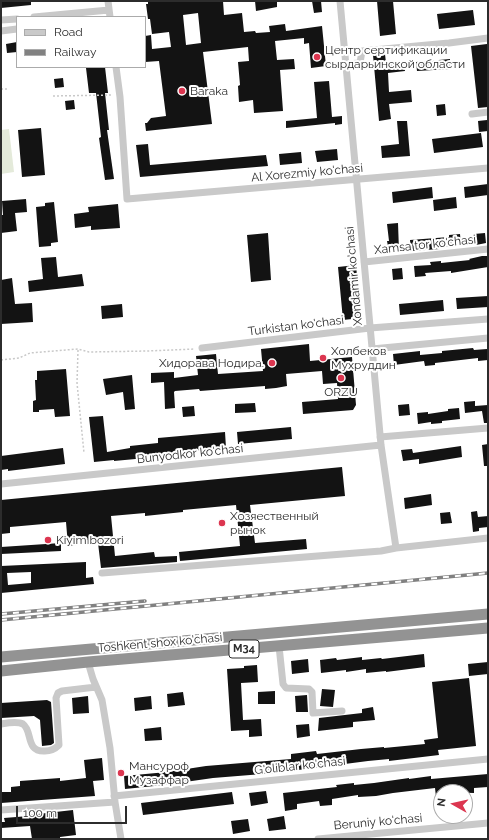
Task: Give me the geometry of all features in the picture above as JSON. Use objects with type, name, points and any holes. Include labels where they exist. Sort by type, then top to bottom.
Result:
[{"type":"highway","name":"Toshkent shox ko'chasi","points":[[1,657],[488,614]]},
{"type":"highway","name":"Toshkent shox ko'chasi","points":[[1,671],[88,662],[488,628]]},
{"type":"street","points":[[53,16],[110,13],[108,1]]},
{"type":"street","name":"Xondamir ko'chasi","points":[[340,1],[380,437],[396,548]]},
{"type":"street","points":[[1,20],[16,19]]},
{"type":"street","points":[[1,31],[16,29]]},
{"type":"street","points":[[346,64],[360,63],[362,51],[488,38]]},
{"type":"street","points":[[116,68],[119,94]]},
{"type":"street","name":"Al Xorezmiy ko'chasi","points":[[119,94],[127,199],[488,168]]},
{"type":"street","points":[[472,114],[488,112]]},
{"type":"street","name":"Xamsa tor ko'chasi","points":[[364,262],[488,249]]},
{"type":"street","name":"Turkistan ko'chasi","points":[[202,348],[370,328],[488,319]]},
{"type":"street","points":[[372,349],[488,338]]},
{"type":"street","points":[[380,437],[488,428]]},
{"type":"street","name":"Bunyodkor ko'chasi","points":[[1,484],[381,445]]},
{"type":"street","points":[[102,573],[381,551],[488,538]]},
{"type":"street","points":[[279,646],[283,684],[286,688],[309,689],[312,692],[313,713],[342,711]]},
{"type":"street","points":[[88,662],[102,700],[109,741],[114,799],[121,839]]},
{"type":"street","points":[[1,724],[18,722],[25,726],[30,742],[35,749],[43,751],[54,749],[59,746],[56,698],[58,693],[62,691],[96,687]]},
{"type":"street","name":"G'oliblar ko'chasi","points":[[1,810],[488,759]]},
{"type":"street","name":"Beruniy ko'chasi","points":[[318,839],[488,823]]},
{"type":"path","points":[[1,89],[7,89]]},
{"type":"path","points":[[53,96],[119,94]]},
{"type":"path","points":[[1,360],[20,358],[30,353],[78,349],[89,352],[148,352],[202,348]]},
{"type":"path","points":[[78,349],[76,383],[84,453]]},
{"type":"green space","points":[[9,129],[14,172],[1,174],[1,130]]},
{"type":"building","points":[[1,1],[31,1],[31,5],[1,8]]},
{"type":"building","points":[[148,1],[223,1],[224,15],[242,13],[244,32],[270,32],[269,26],[285,24],[286,31],[322,26],[326,66],[311,68],[309,43],[304,44],[304,38],[275,41],[277,60],[294,59],[295,69],[280,70],[283,111],[254,113],[253,100],[239,102],[238,86],[240,85],[238,62],[249,61],[248,47],[203,52],[212,124],[146,131],[145,123],[147,123],[151,118],[166,116],[159,61],[146,62],[146,36],[151,35],[152,49],[171,47],[169,32],[152,34],[146,4],[148,4]],"holes":[[[198,13],[201,43],[186,45],[183,15]]]},
{"type":"building","points":[[255,1],[277,1],[277,7],[256,11]]},
{"type":"building","points":[[312,1],[321,1],[322,12],[314,13]]},
{"type":"building","points":[[377,1],[393,1],[396,34],[380,36]]},
{"type":"building","points":[[473,10],[475,25],[439,29],[437,14]]},
{"type":"building","points":[[16,42],[16,52],[7,53],[6,44]]},
{"type":"building","points":[[487,44],[488,107],[478,108],[471,46]]},
{"type":"building","points":[[385,54],[386,63],[404,62],[405,71],[388,73],[389,92],[411,90],[412,102],[389,104],[391,119],[379,121],[373,55]]},
{"type":"building","points":[[450,59],[450,69],[417,71],[416,62]]},
{"type":"building","points":[[86,68],[105,68],[108,93],[105,93],[109,130],[107,130],[114,179],[105,180],[99,138],[101,137],[96,93],[89,93]]},
{"type":"building","points":[[63,78],[64,87],[55,88],[54,79]]},
{"type":"building","points":[[329,81],[332,117],[342,116],[342,124],[335,125],[335,123],[286,128],[286,121],[317,118],[314,82]]},
{"type":"building","points":[[74,100],[75,109],[66,110],[65,101]]},
{"type":"building","points":[[445,104],[446,115],[437,116],[436,105]]},
{"type":"building","points":[[487,120],[488,131],[479,132],[478,121]]},
{"type":"building","points":[[397,121],[407,121],[410,156],[382,158],[381,146],[399,144]]},
{"type":"building","points":[[41,128],[45,175],[22,177],[18,130]]},
{"type":"building","points":[[481,133],[483,147],[434,153],[432,139]]},
{"type":"building","points":[[148,144],[150,165],[266,155],[268,166],[140,177],[136,145]]},
{"type":"building","points":[[337,149],[338,160],[317,162],[315,151]]},
{"type":"building","points":[[301,152],[302,163],[280,165],[279,154]]},
{"type":"building","points":[[488,184],[488,195],[465,198],[464,187]]},
{"type":"building","points":[[432,187],[433,198],[393,203],[392,192]]},
{"type":"building","points":[[456,197],[457,208],[434,211],[433,200]]},
{"type":"building","points":[[26,199],[27,212],[15,213],[17,231],[1,233],[1,215],[3,215],[2,201]]},
{"type":"building","points":[[54,202],[58,242],[51,243],[51,246],[39,247],[36,207],[45,206],[45,203]]},
{"type":"building","points":[[118,204],[120,228],[91,230],[91,226],[75,228],[74,214],[89,212],[88,207]]},
{"type":"building","points":[[398,223],[399,251],[389,252],[387,241],[389,241],[387,224]]},
{"type":"building","points":[[268,233],[271,280],[251,282],[247,235]]},
{"type":"building","points":[[485,233],[486,243],[476,245],[474,234]]},
{"type":"building","points":[[460,234],[461,245],[439,247],[440,249],[411,251],[410,240],[449,237],[449,235]]},
{"type":"building","points":[[488,256],[488,267],[451,273],[451,271],[425,273],[426,276],[415,277],[414,266],[431,265],[430,262],[441,261],[441,263],[470,260],[469,259]]},
{"type":"building","points":[[56,257],[58,277],[82,274],[84,286],[29,292],[28,281],[43,279],[41,258]]},
{"type":"building","points":[[356,265],[361,318],[343,320],[338,267]]},
{"type":"building","points":[[402,268],[403,279],[393,280],[392,269]]},
{"type":"building","points":[[12,278],[15,304],[32,303],[33,322],[1,324],[1,280]]},
{"type":"building","points":[[488,296],[488,307],[457,309],[456,298]]},
{"type":"building","points":[[443,300],[444,311],[400,315],[399,304]]},
{"type":"building","points":[[122,304],[123,317],[102,319],[101,306]]},
{"type":"building","points":[[309,344],[310,361],[352,357],[356,405],[353,410],[303,414],[302,402],[338,399],[337,383],[323,384],[322,371],[286,374],[287,386],[276,388],[265,389],[265,386],[200,391],[199,389],[175,391],[175,408],[165,409],[164,382],[151,383],[151,373],[174,372],[174,378],[198,375],[196,356],[216,354],[218,374],[263,371],[261,349]]},
{"type":"building","points":[[473,348],[474,350],[487,349],[488,360],[478,361],[478,358],[435,363],[435,365],[425,366],[424,361],[394,365],[393,354],[420,351],[420,355]]},
{"type":"building","points":[[66,369],[70,416],[55,417],[54,409],[33,412],[33,401],[36,400],[35,380],[37,380],[37,371]]},
{"type":"building","points":[[132,375],[135,409],[125,410],[123,392],[106,395],[103,379]]},
{"type":"building","points":[[475,401],[475,406],[488,405],[488,423],[484,423],[482,411],[465,413],[464,402]]},
{"type":"building","points":[[255,403],[256,412],[235,413],[235,404]]},
{"type":"building","points":[[409,404],[410,415],[399,416],[398,405]]},
{"type":"building","points":[[194,406],[195,416],[183,417],[182,407]]},
{"type":"building","points":[[459,408],[460,419],[442,421],[442,423],[431,424],[431,422],[418,424],[417,413],[428,412],[428,414]]},
{"type":"building","points":[[103,416],[107,452],[130,448],[130,446],[158,443],[158,438],[225,432],[226,448],[157,454],[157,457],[94,462],[89,417]]},
{"type":"building","points":[[291,427],[292,439],[238,444],[237,432]]},
{"type":"building","points":[[488,444],[488,466],[484,466],[482,445]]},
{"type":"building","points":[[461,446],[462,457],[419,464],[419,459],[403,461],[401,450],[412,449],[413,453]]},
{"type":"building","points":[[63,448],[65,464],[8,471],[8,469],[1,470],[1,456]]},
{"type":"building","points":[[342,467],[345,496],[250,505],[255,543],[306,539],[307,549],[180,561],[179,552],[240,546],[236,505],[183,510],[183,512],[145,516],[145,513],[111,516],[115,556],[154,552],[155,557],[177,556],[177,562],[101,568],[98,543],[68,546],[66,522],[10,527],[10,533],[1,534],[1,500]]},
{"type":"building","points":[[431,494],[432,505],[405,509],[404,498]]},
{"type":"building","points":[[477,511],[478,517],[488,516],[488,527],[479,528],[479,531],[473,532],[471,512]]},
{"type":"building","points":[[450,512],[452,523],[441,524],[440,513]]},
{"type":"building","points":[[61,543],[61,551],[1,554],[1,547]]},
{"type":"building","points":[[86,562],[86,578],[93,577],[94,584],[1,593],[1,566]],"holes":[[[31,572],[31,583],[8,585],[7,573]]]},
{"type":"building","points":[[424,654],[425,667],[386,672],[366,673],[366,669],[346,672],[346,670],[321,673],[320,660],[336,658],[337,660],[362,657],[362,660],[382,659]]},
{"type":"building","points":[[308,659],[309,672],[292,674],[291,661]]},
{"type":"building","points":[[488,662],[488,674],[469,676],[468,664]]},
{"type":"building","points":[[257,665],[258,682],[241,683],[243,720],[261,719],[262,736],[249,737],[249,730],[231,731],[227,669],[244,668],[244,666]]},
{"type":"building","points":[[469,678],[476,746],[438,750],[439,755],[389,761],[389,759],[368,761],[275,773],[213,778],[125,789],[124,776],[167,772],[206,766],[291,759],[291,754],[316,751],[317,754],[425,744],[424,740],[438,738],[432,682]]},
{"type":"building","points":[[322,689],[335,690],[333,707],[320,706]]},
{"type":"building","points":[[275,691],[275,704],[258,704],[258,692]]},
{"type":"building","points":[[183,692],[185,705],[168,707],[167,694]]},
{"type":"building","points":[[307,695],[308,712],[296,712],[295,696]]},
{"type":"building","points":[[88,696],[89,713],[73,714],[72,698]]},
{"type":"building","points":[[151,696],[152,709],[135,711],[134,698]]},
{"type":"building","points":[[47,700],[51,702],[54,743],[51,745],[42,746],[40,720],[34,716],[1,718],[1,703]]},
{"type":"building","points":[[373,707],[375,720],[353,722],[353,727],[318,731],[319,718],[362,713],[362,709]]},
{"type":"building","points":[[309,724],[310,736],[297,738],[296,725]]},
{"type":"building","points":[[161,727],[162,740],[145,741],[144,729]]},
{"type":"building","points":[[102,758],[104,780],[93,781],[95,796],[1,803],[1,792],[11,792],[11,787],[20,786],[20,781],[60,778],[60,781],[86,778],[84,760]]},
{"type":"building","points":[[488,774],[488,787],[474,788],[473,793],[473,784],[433,784],[433,788],[376,796],[358,797],[358,795],[332,799],[332,805],[320,806],[319,801],[297,804],[297,809],[285,811],[283,793],[337,787],[336,785],[354,783],[354,785],[431,776],[431,779]]},
{"type":"building","points":[[266,791],[268,803],[251,806],[249,793]]},
{"type":"building","points":[[232,792],[234,804],[143,815],[141,803]]},
{"type":"building","points":[[73,810],[76,835],[60,837],[60,839],[32,839],[30,826],[1,828],[1,822],[5,822],[4,818]]},
{"type":"building","points":[[284,816],[286,829],[269,831],[267,819]]},
{"type":"building","points":[[248,819],[250,831],[233,834],[231,821]]},
{"type":"railway","points":[[1,620],[488,573]]},
{"type":"railway","points":[[1,614],[145,601]]},
{"type":"place","name":"Центр сертификации сырдарьинской области","points":[[317,57]]},
{"type":"place","name":"Baraka","points":[[182,91]]},
{"type":"place","name":"Холбеков Мухруддин","points":[[323,358]]},
{"type":"place","name":"Хидорава Нодира.","points":[[272,363]]},
{"type":"place","name":"ORZU","points":[[341,378]]},
{"type":"place","name":"Хозяественный рынок","points":[[222,523]]},
{"type":"place","name":"Kiyim bozori","points":[[48,540]]},
{"type":"place","name":"Мансуроф Музаффар","points":[[121,773]]}]
